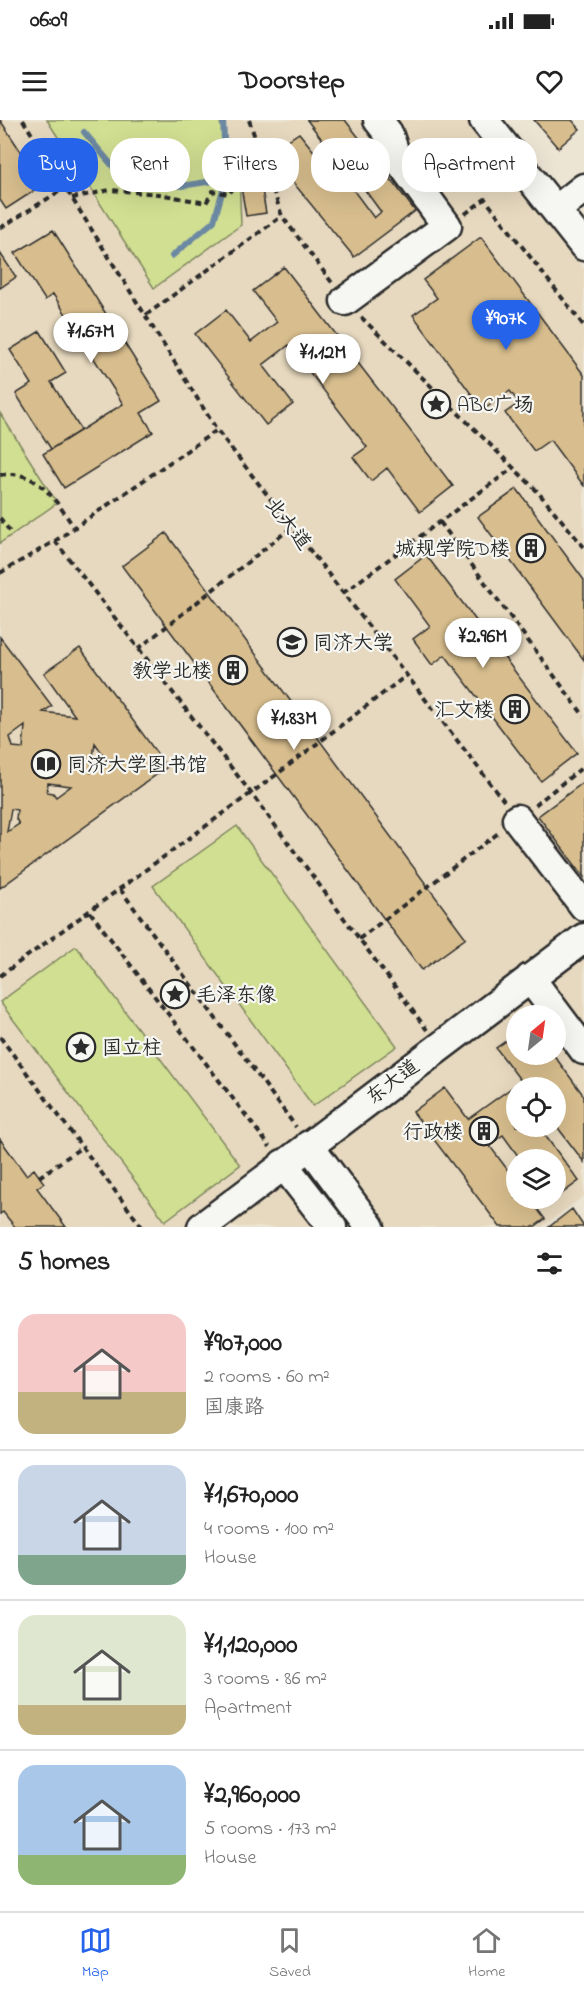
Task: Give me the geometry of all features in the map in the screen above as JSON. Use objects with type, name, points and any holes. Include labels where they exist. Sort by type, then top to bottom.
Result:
[{"type":"street","points":[[345,301],[447,226],[396,156],[388,132],[378,120]]},
{"type":"street","points":[[484,120],[584,246]]},
{"type":"street","points":[[556,210],[584,188]]},
{"type":"street","points":[[517,819],[584,906]]},
{"type":"street","name":"东大道","points":[[202,1227],[438,1046],[584,938]]},
{"type":"street","points":[[530,978],[584,1050]]},
{"type":"street","points":[[309,1145],[370,1227]]},
{"type":"street","points":[[283,1164],[332,1227]]},
{"type":"path","name":"北大道","points":[[23,120],[34,138]]},
{"type":"path","points":[[249,120],[255,138]]},
{"type":"path","points":[[72,198],[110,190],[159,194],[206,203],[212,192]]},
{"type":"path","points":[[0,228],[58,192]]},
{"type":"path","name":"北大道","points":[[68,192],[217,430],[517,819]]},
{"type":"path","points":[[274,192],[282,216],[345,301],[537,491],[584,547]]},
{"type":"path","points":[[447,226],[485,199],[584,326]]},
{"type":"path","points":[[146,315],[282,216]]},
{"type":"path","points":[[0,573],[55,541],[217,430]]},
{"type":"path","points":[[343,593],[513,468]]},
{"type":"path","points":[[0,475],[14,472],[32,480],[51,493],[74,527]]},
{"type":"path","points":[[0,518],[12,534]]},
{"type":"path","points":[[440,522],[584,716]]},
{"type":"path","points":[[138,649],[292,527]]},
{"type":"path","points":[[55,541],[251,793],[438,1046]]},
{"type":"path","points":[[0,976],[276,775],[407,675]]},
{"type":"path","points":[[359,939],[584,766]]},
{"type":"path","points":[[120,889],[309,1145]]},
{"type":"path","points":[[90,912],[283,1164]]},
{"type":"path","points":[[0,1037],[142,1227]]},
{"type":"path","points":[[39,1177],[82,1147]]},
{"type":"shaded area","name":"同济大学","points":[[0,120],[467,120],[481,138],[402,138],[402,192],[524,192],[584,269],[584,1196],[542,1227],[0,1227]]},
{"type":"green space","points":[[47,120],[219,120],[226,138],[202,138],[202,192],[240,192],[241,225],[154,288],[93,192],[98,192],[98,138],[58,138]]},
{"type":"green space","points":[[0,413],[57,503],[0,543]]},
{"type":"green space","points":[[237,826],[397,1046],[313,1106],[153,886]]},
{"type":"green space","points":[[76,946],[240,1165],[165,1221],[0,1002]]},
{"type":"building","points":[[0,120],[18,147],[18,192],[32,192],[6,209],[0,200]]},
{"type":"building","points":[[307,120],[345,120],[359,138],[321,138]]},
{"type":"building","points":[[534,120],[572,120],[580,129],[558,148]]},
{"type":"building","points":[[299,133],[311,148],[311,192],[355,192],[374,218],[381,212],[366,192],[390,192],[390,178],[415,211],[354,257],[299,190],[299,138],[292,138]]},
{"type":"building","points":[[242,192],[262,192],[266,213],[246,216]]},
{"type":"building","points":[[53,230],[161,401],[141,413],[153,432],[64,488],[43,454],[123,404],[53,294],[45,300],[15,253]]},
{"type":"building","points":[[481,237],[584,375],[584,486],[550,440],[534,451],[505,413],[519,403],[510,391],[483,410],[413,315],[437,298],[423,280]]},
{"type":"building","points":[[0,253],[16,277],[0,288]]},
{"type":"building","points":[[284,267],[453,486],[420,512],[387,468],[371,481],[353,457],[367,447],[289,345],[263,365],[293,404],[266,425],[195,334],[226,310],[251,342],[277,322],[253,291]]},
{"type":"building","points":[[40,331],[66,373],[51,382],[81,430],[51,449],[16,394],[32,384],[10,350]]},
{"type":"building","name":"城规学院D楼","points":[[517,489],[584,580],[584,660],[478,517]]},
{"type":"building","name":"教学北楼","points":[[166,533],[466,938],[422,970],[122,566]]},
{"type":"building","name":"汇文楼","points":[[426,555],[577,753],[541,781],[445,655],[432,665],[413,639],[430,626],[395,579]]},
{"type":"building","name":"同济大学图书馆","points":[[0,637],[52,706],[43,712],[75,716],[44,673],[80,648],[167,767],[0,888]],"holes":[[[25,726],[23,748],[13,747],[10,737]],[[95,743],[107,760],[91,772]],[[48,783],[71,786],[56,797],[53,793],[47,792]],[[11,809],[17,810],[16,819],[19,824],[7,832]]]},
{"type":"building","points":[[584,782],[584,877],[538,816]]},
{"type":"building","name":"行政楼","points":[[506,1041],[506,1061],[496,1048]]},
{"type":"building","name":"行政楼","points":[[509,1065],[561,1065],[584,1096],[584,1162],[565,1137],[566,1077],[518,1077]]},
{"type":"building","name":"行政楼","points":[[445,1088],[468,1119],[506,1092],[506,1137],[546,1137],[555,1149],[513,1149],[503,1135],[489,1145],[506,1168],[506,1209],[537,1209],[545,1219],[534,1227],[500,1227],[413,1112]]},
{"type":"building","points":[[0,1139],[26,1175],[34,1169],[44,1183],[37,1188],[66,1227],[15,1227],[3,1212],[0,1214]]},
{"type":"building","name":"行政楼","points":[[566,1164],[579,1181],[566,1191]]},
{"type":"building","points":[[572,1209],[584,1227],[549,1227]]},
{"type":"waterway","points":[[172,256],[214,221],[226,179],[223,120]]},
{"type":"waterway","points":[[84,132],[121,176],[181,186],[202,183]]},
{"type":"place","name":"ABC广场","points":[[436,404]]},
{"type":"place","name":"城规学院D楼","points":[[531,548]]},
{"type":"place","name":"同济大学","points":[[292,642]]},
{"type":"place","name":"教学北楼","points":[[233,670]]},
{"type":"place","name":"汇文楼","points":[[515,709]]},
{"type":"place","name":"同济大学图书馆","points":[[46,764]]},
{"type":"place","name":"毛泽东像","points":[[175,994]]},
{"type":"place","name":"国立柱","points":[[81,1047]]},
{"type":"place","name":"行政楼","points":[[484,1131]]}]
